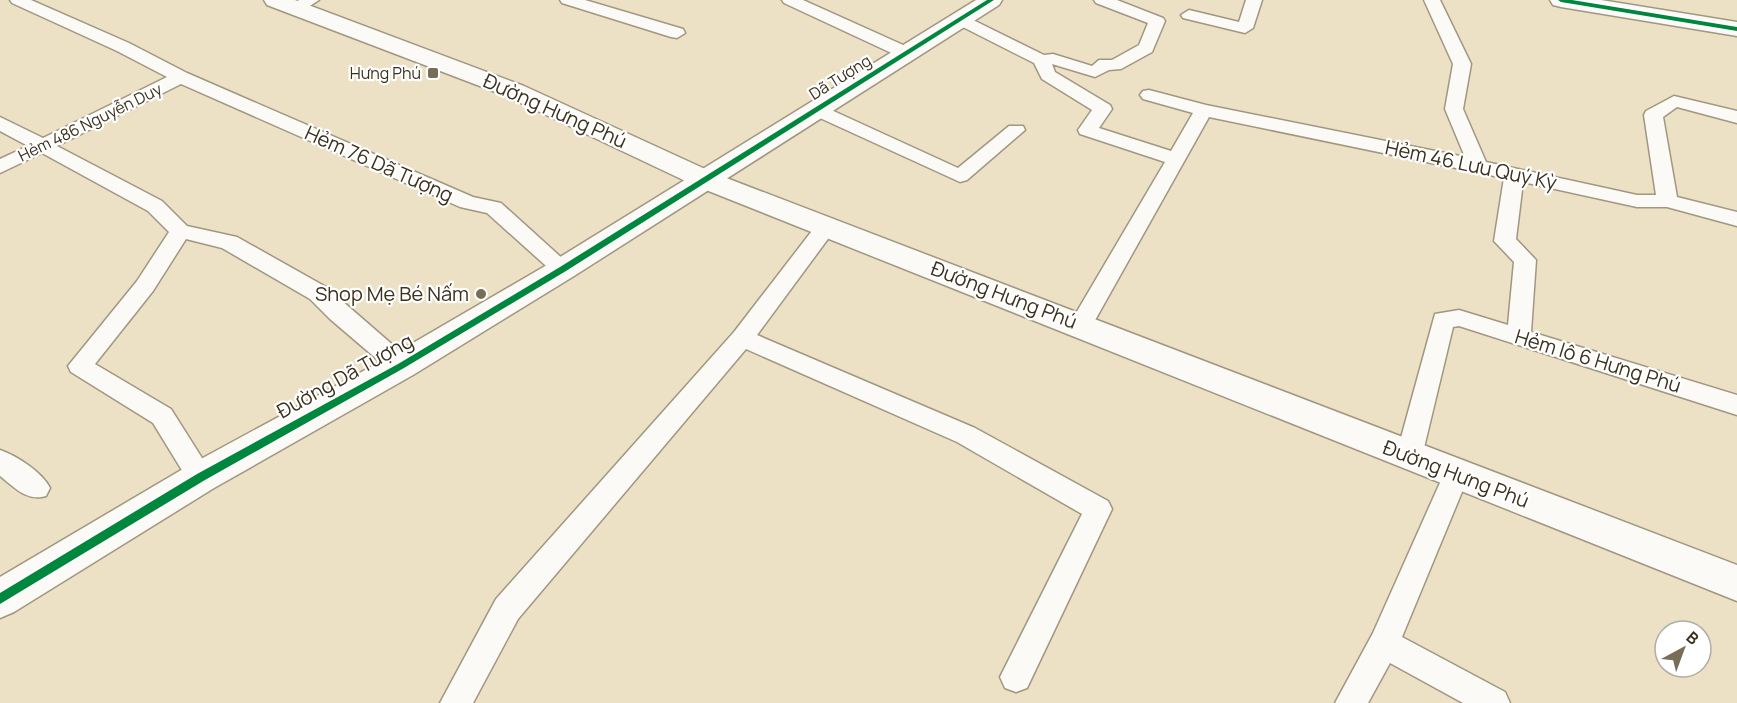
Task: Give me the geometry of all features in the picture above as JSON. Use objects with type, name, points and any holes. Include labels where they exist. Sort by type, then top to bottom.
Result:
[{"type":"main road","name":"Dã Tượng","points":[[706,180],[991,0]]},
{"type":"main road","points":[[1562,0],[1604,4],[1737,29]]},
{"type":"main road","name":"Đường Hưng Phú","points":[[294,3],[515,91],[706,180],[825,228],[1082,325],[1456,475],[1737,583]]},
{"type":"main road","name":"Đường Dã Tượng","points":[[0,599],[201,477],[401,366],[706,180]]},
{"type":"lane","name":"Hẻm 76 Dã Tượng","points":[[18,0],[123,47],[181,77],[467,202],[494,208],[563,268]]},
{"type":"lane","points":[[568,0],[600,4],[677,33]]},
{"type":"lane","points":[[790,0],[906,53]]},
{"type":"lane","points":[[959,19],[1041,60],[1053,59],[1095,72],[1105,64],[1115,65],[1146,48],[1157,21],[1102,0]]},
{"type":"lane","points":[[1189,15],[1245,28],[1254,0]]},
{"type":"lane","points":[[1432,0],[1462,64],[1454,109],[1478,166]]},
{"type":"lane","points":[[1041,60],[1048,75],[1103,109],[1087,130],[1176,159]]},
{"type":"lane","name":"Hẻm 486 Nguyễn Duy","points":[[0,167],[181,77]]},
{"type":"lane","name":"Hẻm 46 Lưu Quý Kỳ","points":[[1149,95],[1204,110],[1637,201],[1667,201],[1737,219]]},
{"type":"lane","points":[[1667,201],[1653,115],[1674,101],[1737,117]]},
{"type":"lane","points":[[816,110],[960,176],[1016,130]]},
{"type":"lane","points":[[1082,325],[1204,110]]},
{"type":"lane","points":[[0,123],[155,206],[180,231],[229,242],[318,293],[338,314],[401,366]]},
{"type":"lane","points":[[1514,174],[1505,241],[1525,260],[1519,337]]},
{"type":"lane","points":[[456,703],[507,609],[742,338],[825,228]]},
{"type":"lane","points":[[180,231],[145,286],[80,366],[162,416],[201,477]]},
{"type":"lane","name":"Hẻm lô 6 Hưng Phú","points":[[1409,456],[1443,320],[1459,318],[1737,405]]},
{"type":"lane","points":[[742,338],[966,435],[1098,509],[1016,677]]},
{"type":"lane","points":[[0,461],[36,488]]},
{"type":"lane","points":[[1351,703],[1384,643],[1456,475]]},
{"type":"lane","points":[[1384,643],[1494,703]]},
{"type":"cycle path","points":[[0,599],[201,477],[401,366],[563,269],[991,0]]},
{"type":"cycle path","points":[[1561,0],[1737,29]]},
{"type":"place","name":"Hưng Phú","points":[[433,73]]},
{"type":"place","name":"Shop Mẹ Bé Nấm","points":[[481,294]]}]
